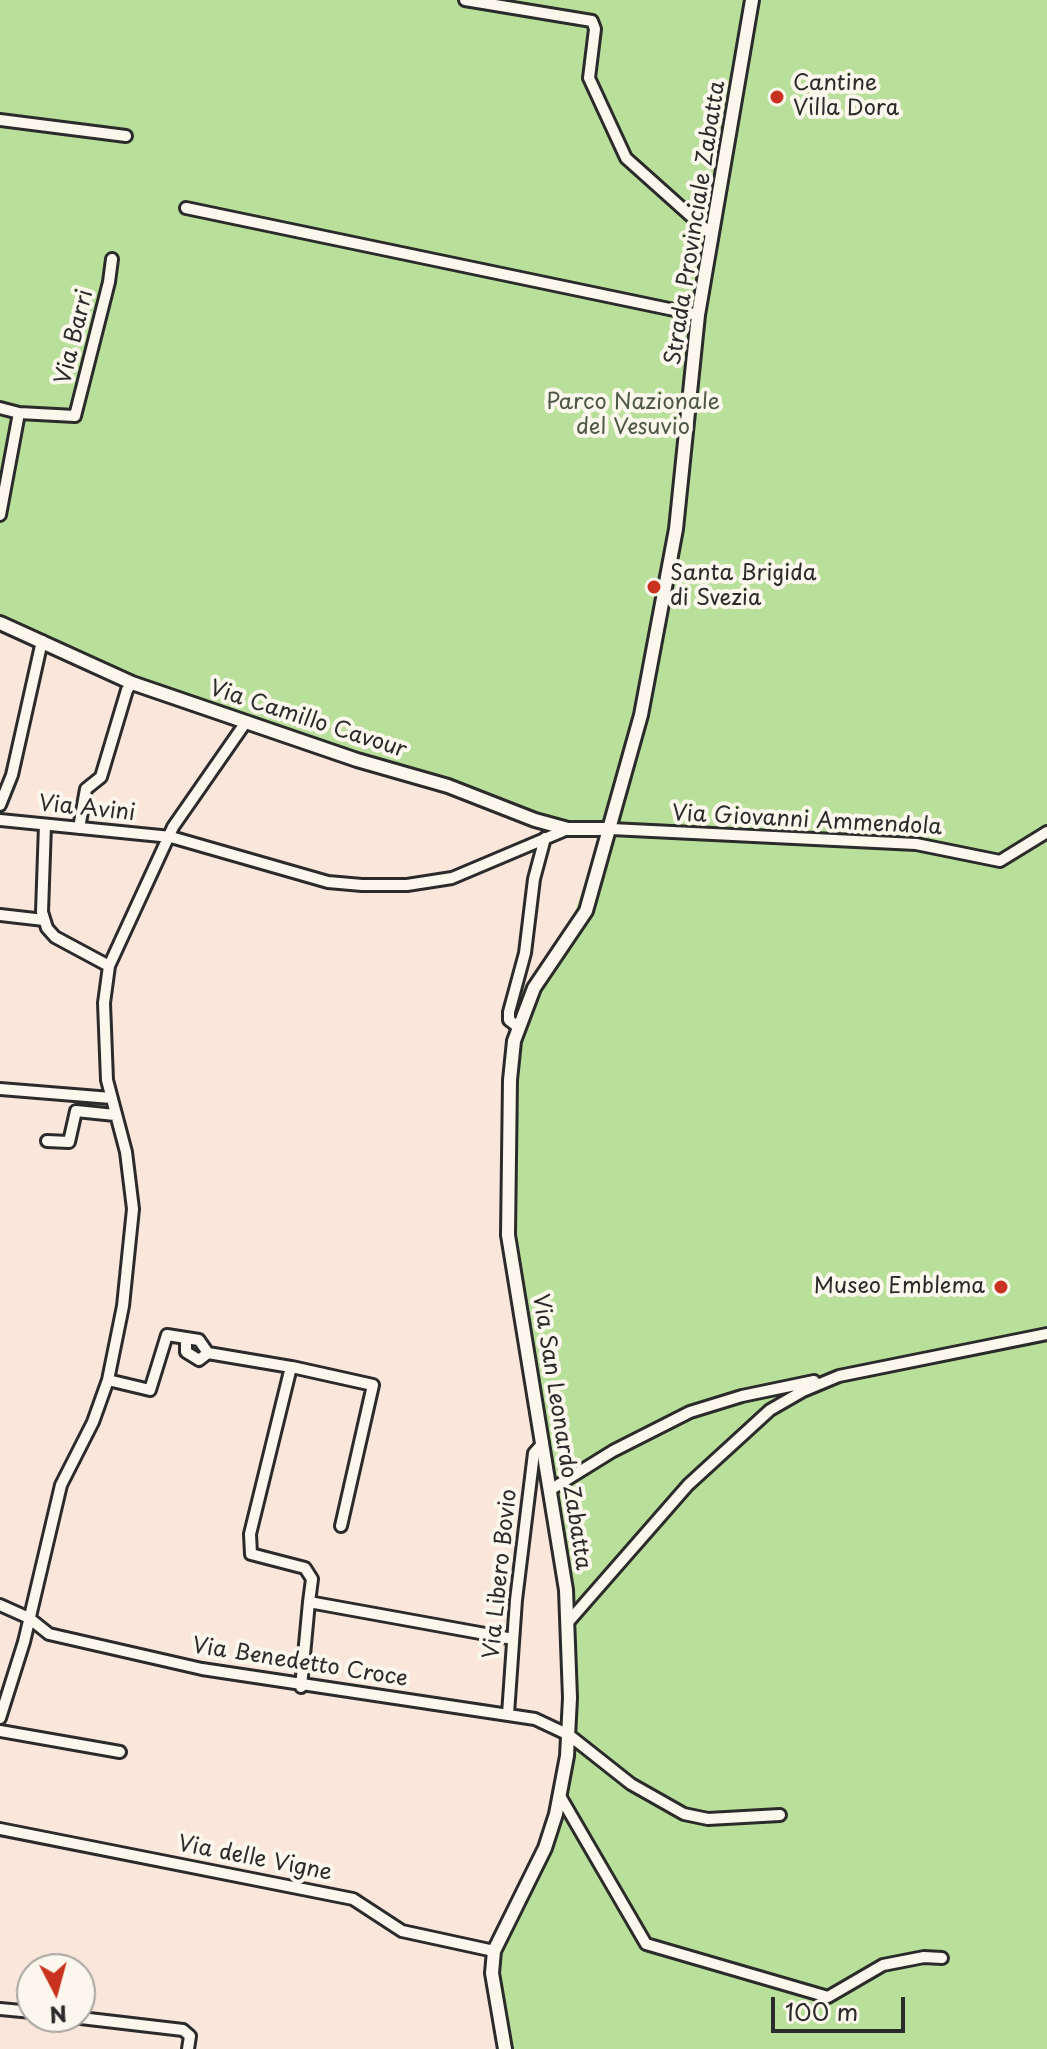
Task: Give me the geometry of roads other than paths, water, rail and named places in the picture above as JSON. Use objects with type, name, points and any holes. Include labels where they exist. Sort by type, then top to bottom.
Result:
[{"type":"street","points":[[465,0],[592,21],[595,29],[589,78],[629,163],[665,190],[711,234]]},
{"type":"street","name":"Strada Provinciale Zabatta","points":[[611,829],[641,715],[674,543],[698,315],[752,0]]},
{"type":"street","points":[[0,120],[126,136]]},
{"type":"street","points":[[186,208],[698,315]]},
{"type":"street","name":"Via Barri","points":[[19,413],[75,416],[106,296],[112,259]]},
{"type":"street","points":[[0,408],[19,413],[0,515]]},
{"type":"street","name":"Via Camillo Cavour","points":[[0,623],[132,683],[246,722],[568,829],[611,829]]},
{"type":"street","points":[[0,805],[12,775],[42,641]]},
{"type":"street","points":[[79,828],[86,789],[101,777],[127,690],[132,683]]},
{"type":"street","points":[[0,1718],[29,1618],[61,1485],[93,1422],[108,1380],[123,1306],[133,1209],[126,1152],[111,1098],[104,1003],[109,966],[173,827],[246,722]]},
{"type":"street","name":"Via Avini","points":[[0,820],[171,837],[328,882],[362,885],[407,885],[452,878],[568,829]]},
{"type":"street","points":[[45,825],[44,920],[55,937],[109,966]]},
{"type":"street","name":"Via Giovanni Ammendola","points":[[611,829],[916,844],[1000,861],[1047,832]]},
{"type":"street","name":"Via San Leonardo Zabatta","points":[[505,2049],[492,1973],[494,1951],[545,1848],[560,1796],[569,1735],[570,1620],[508,1235],[510,1080],[518,1027],[534,988],[586,911],[611,829]]},
{"type":"street","points":[[518,1027],[509,1020],[509,1012],[525,953],[534,879],[545,838]]},
{"type":"street","points":[[0,915],[44,920]]},
{"type":"street","points":[[0,1089],[111,1098]]},
{"type":"street","points":[[47,1141],[69,1142],[76,1111],[115,1115]]},
{"type":"street","points":[[550,1490],[601,1458],[690,1412],[742,1396],[1047,1334]]},
{"type":"street","points":[[108,1380],[150,1390],[167,1335],[199,1340],[208,1353],[291,1367],[273,1430],[249,1550],[256,1557],[305,1568],[312,1579],[301,1687]]},
{"type":"street","points":[[186,1339],[186,1352],[190,1357],[199,1360],[208,1353]]},
{"type":"street","points":[[292,1367],[373,1385],[341,1526]]},
{"type":"street","points":[[570,1620],[624,1554],[727,1446],[770,1410],[803,1391],[839,1376]]},
{"type":"street","name":"Via Libero Bovio","points":[[508,1714],[513,1639],[534,1453],[543,1443]]},
{"type":"street","points":[[309,1602],[513,1639]]},
{"type":"street","name":"Via Benedetto Croce","points":[[0,1605],[29,1618],[49,1634],[66,1639],[301,1687],[535,1719],[569,1735],[631,1784],[684,1814],[708,1819],[780,1815]]},
{"type":"street","points":[[0,1731],[120,1752]]},
{"type":"street","points":[[560,1796],[639,1928],[642,1939],[652,1946],[828,1997],[883,1965],[924,1957],[942,1958]]},
{"type":"street","name":"Via delle Vigne","points":[[0,1829],[353,1899],[402,1931],[494,1951]]},
{"type":"street","points":[[96,2020],[185,2030],[191,2039],[188,2049]]},
{"type":"place","name":"Cantine Villa Dora","points":[[777,97]]},
{"type":"place","name":"Santa Brigida di Svezia","points":[[654,587]]},
{"type":"place","name":"Museo Emblema","points":[[1001,1287]]},
{"type":"park label","name":"Parco Nazionale del Vesuvio","points":[[633,416]]}]
